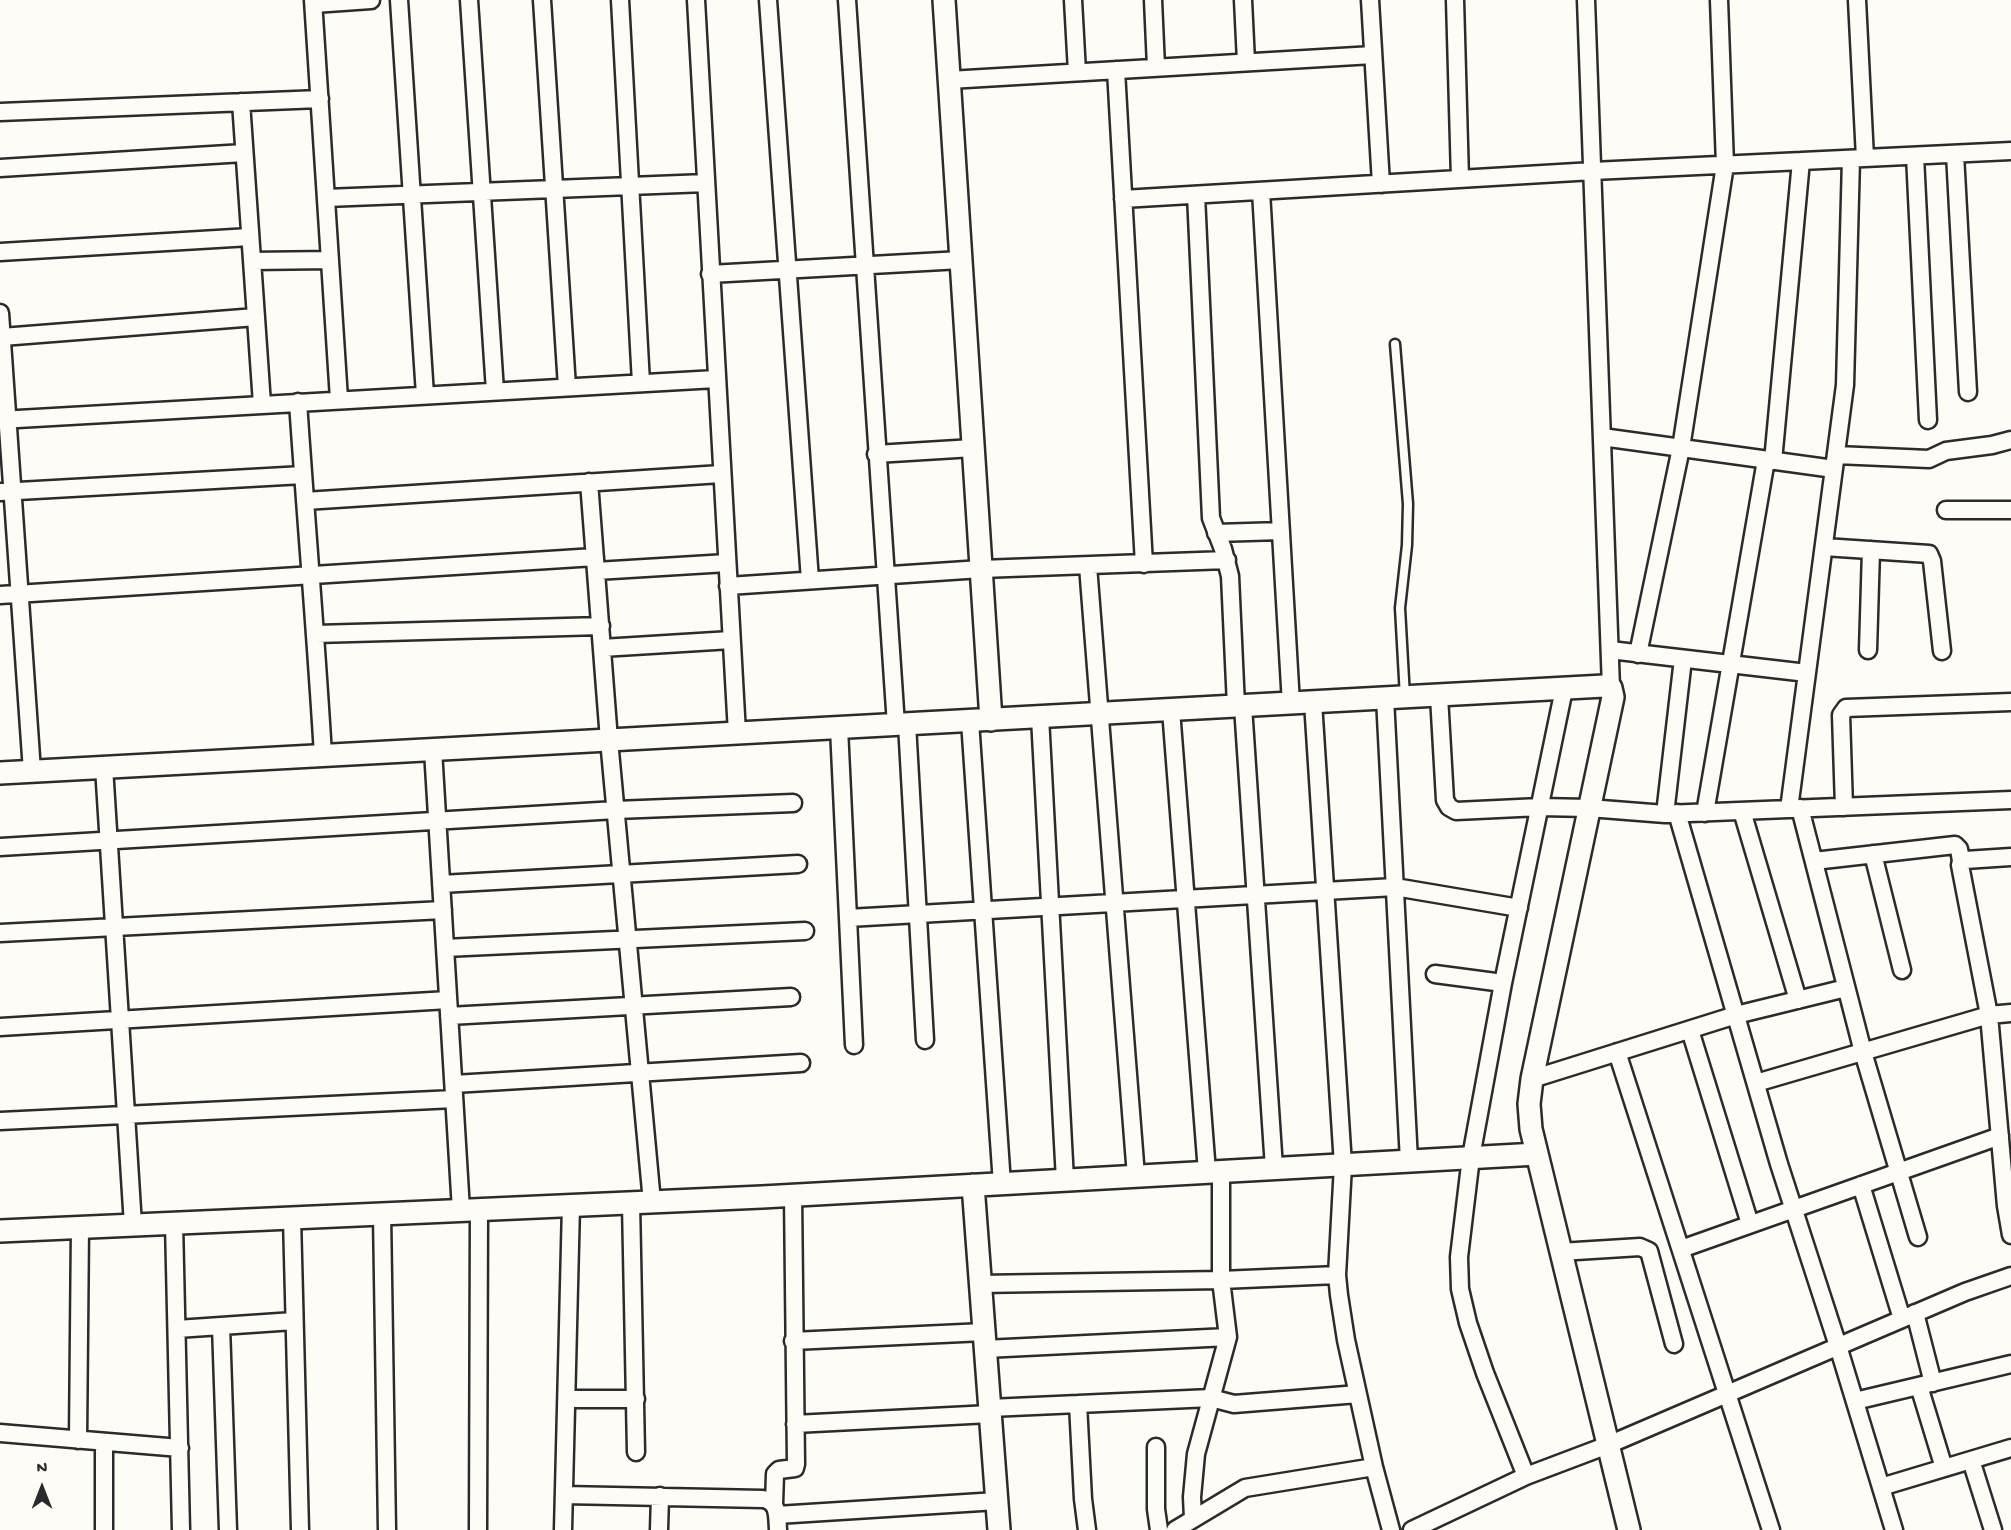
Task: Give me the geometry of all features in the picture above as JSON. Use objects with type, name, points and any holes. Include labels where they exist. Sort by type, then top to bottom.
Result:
[{"type":"street","points":[[339,399],[314,2],[371,0]]},
{"type":"street","points":[[399,0],[425,395]]},
{"type":"street","points":[[469,0],[495,391]]},
{"type":"street","points":[[542,0],[567,387]]},
{"type":"street","points":[[620,0],[642,383]]},
{"type":"street","points":[[696,0],[736,733]]},
{"type":"street","points":[[768,0],[810,580]]},
{"type":"street","points":[[847,0],[885,576],[902,724],[918,916],[925,1040]]},
{"type":"street","points":[[944,0],[981,569],[984,912],[1002,1184]]},
{"type":"street","points":[[1073,0],[1077,72]]},
{"type":"street","points":[[1154,0],[1156,68]]},
{"type":"street","points":[[1243,0],[1246,62]]},
{"type":"street","points":[[1370,0],[1382,184]]},
{"type":"street","points":[[1455,0],[1460,179]]},
{"type":"street","points":[[1586,0],[1612,697],[1532,1079],[1530,1104],[1531,1128],[1628,1530]]},
{"type":"street","points":[[1638,654],[1681,448],[1725,165],[1719,0]]},
{"type":"street","points":[[1857,0],[1858,158],[1845,385],[1807,673],[1795,809],[1814,861],[1863,1052],[1918,1237]]},
{"type":"street","points":[[949,80],[1373,55]]},
{"type":"street","points":[[1116,70],[1144,564]]},
{"type":"street","points":[[0,112],[320,99]]},
{"type":"street","points":[[241,102],[262,404]]},
{"type":"street","points":[[1123,199],[1593,171],[2011,151]]},
{"type":"street","points":[[0,168],[244,153]]},
{"type":"street","points":[[1955,154],[1968,392]]},
{"type":"street","points":[[1915,156],[1928,420]]},
{"type":"street","points":[[1705,813],[1730,664],[1770,460],[1801,161]]},
{"type":"street","points":[[326,198],[706,183]]},
{"type":"street","points":[[1261,191],[1291,704]]},
{"type":"street","points":[[1196,195],[1212,518],[1227,560],[1230,576],[1256,896],[1274,1168]]},
{"type":"street","points":[[0,252],[250,237]]},
{"type":"street","points":[[252,261],[330,260]]},
{"type":"street","points":[[710,274],[961,260]]},
{"type":"street","points":[[0,313],[6,492],[20,594],[32,771]]},
{"type":"street","points":[[2,337],[256,317]]},
{"type":"street","points":[[4,419],[716,378]]},
{"type":"street","points":[[298,402],[323,755]]},
{"type":"street","points":[[1602,437],[1770,460],[1835,462],[1929,459],[1946,451],[2011,440]]},
{"type":"street","points":[[876,454],[973,448]]},
{"type":"street","points":[[304,501],[721,474]]},
{"type":"street","points":[[6,492],[303,475]]},
{"type":"street","points":[[589,482],[609,740],[640,1073],[641,1202],[636,1452]]},
{"type":"street","points":[[1946,510],[2011,510]]},
{"type":"street","points":[[1216,533],[1281,531]]},
{"type":"street","points":[[1824,547],[1925,553],[1931,556],[1942,651]]},
{"type":"street","points":[[1868,650],[1871,549]]},
{"type":"street","points":[[728,586],[981,569],[1227,560]]},
{"type":"street","points":[[0,595],[310,575],[596,564],[726,563]]},
{"type":"street","points":[[1088,566],[1137,1176]]},
{"type":"street","points":[[316,634],[600,626]]},
{"type":"street","points":[[602,648],[731,640]]},
{"type":"street","points":[[1610,650],[1807,673]]},
{"type":"street","points":[[1683,659],[1671,814],[1736,1015],[1793,1208],[1855,1401],[1881,1487],[1889,1529]]},
{"type":"street","points":[[0,773],[1604,686],[1611,688]]},
{"type":"street","points":[[1526,1476],[1485,1373],[1468,1323],[1460,1289],[1459,1257],[1471,1157],[1503,983],[1564,689]]},
{"type":"street","points":[[1439,696],[1445,800],[1449,807],[1456,811],[1540,807],[1671,814],[2011,800]]},
{"type":"street","points":[[1395,698],[1395,887],[1409,1161]]},
{"type":"street","points":[[1313,702],[1343,1165],[1337,1275],[1346,1341],[1374,1467],[1391,1530]]},
{"type":"street","points":[[1844,807],[1841,715],[1846,708],[2011,702]]},
{"type":"street","points":[[1171,710],[1186,899],[1214,1172],[1221,1280],[1228,1337],[1196,1454],[1192,1519]]},
{"type":"street","points":[[1040,717],[1065,1180]]},
{"type":"street","points":[[839,728],[854,1045]]},
{"type":"street","points":[[433,750],[454,1092],[470,1210],[478,1530]]},
{"type":"street","points":[[104,767],[133,1225]]},
{"type":"street","points":[[0,846],[616,810],[793,803]]},
{"type":"street","points":[[1742,811],[1798,1000]]},
{"type":"street","points":[[1814,861],[1955,845],[1959,849],[2005,1113],[2000,1136],[2011,1235]]},
{"type":"street","points":[[1873,854],[1902,970]]},
{"type":"street","points":[[1961,861],[2011,857]]},
{"type":"street","points":[[441,884],[798,864]]},
{"type":"street","points":[[848,918],[918,916],[1395,887],[1519,908]]},
{"type":"street","points":[[0,933],[443,909]]},
{"type":"street","points":[[445,948],[805,931]]},
{"type":"street","points":[[1435,974],[1503,983]]},
{"type":"street","points":[[1532,1079],[1736,1015],[1846,987]]},
{"type":"street","points":[[0,1027],[120,1020],[449,1008],[633,1006],[791,997]]},
{"type":"street","points":[[1756,1083],[1989,1015],[2011,1013]]},
{"type":"street","points":[[1690,1030],[1750,1224]]},
{"type":"street","points":[[1617,1052],[1771,1530]]},
{"type":"street","points":[[0,1121],[126,1115],[454,1092],[640,1073],[801,1063]]},
{"type":"street","points":[[1681,1249],[2000,1136]]},
{"type":"street","points":[[0,1231],[793,1195],[1537,1154]]},
{"type":"street","points":[[973,1185],[999,1530]]},
{"type":"street","points":[[1861,1185],[1909,1316],[1944,1468]]},
{"type":"street","points":[[776,1516],[775,1474],[779,1470],[795,1468],[796,1464],[793,1195]]},
{"type":"street","points":[[563,1530],[571,1205]]},
{"type":"street","points":[[382,1214],[387,1530]]},
{"type":"street","points":[[292,1218],[300,1530]]},
{"type":"street","points":[[174,1223],[181,1530]]},
{"type":"street","points":[[78,1440],[80,1227]]},
{"type":"street","points":[[1560,1252],[1646,1248],[1649,1251],[1674,1344]]},
{"type":"street","points":[[980,1284],[1221,1280],[1337,1275]]},
{"type":"street","points":[[1412,1530],[1526,1476],[1608,1445],[1965,1292],[2011,1276]]},
{"type":"street","points":[[177,1329],[294,1321]]},
{"type":"street","points":[[221,1326],[228,1530]]},
{"type":"street","points":[[793,1341],[1228,1337]]},
{"type":"street","points":[[1855,1401],[2011,1364]]},
{"type":"street","points":[[795,1424],[1078,1404],[1211,1398],[1234,1404],[1358,1394]]},
{"type":"street","points":[[567,1399],[636,1399]]},
{"type":"street","points":[[1078,1404],[1087,1530]]},
{"type":"street","points":[[0,1433],[180,1448]]},
{"type":"street","points":[[104,1442],[104,1530]]},
{"type":"street","points":[[1156,1447],[1156,1509],[1159,1530]]},
{"type":"street","points":[[1881,1487],[2011,1448]]},
{"type":"street","points":[[1971,1460],[1993,1530]]},
{"type":"street","points":[[1175,1530],[1251,1486],[1374,1467]]},
{"type":"street","points":[[564,1495],[763,1499],[770,1500],[776,1516]]},
{"type":"street","points":[[659,1530],[660,1497]]},
{"type":"street","points":[[776,1516],[997,1501]]},
{"type":"lane","points":[[1395,344],[1408,504],[1395,698]]}]
